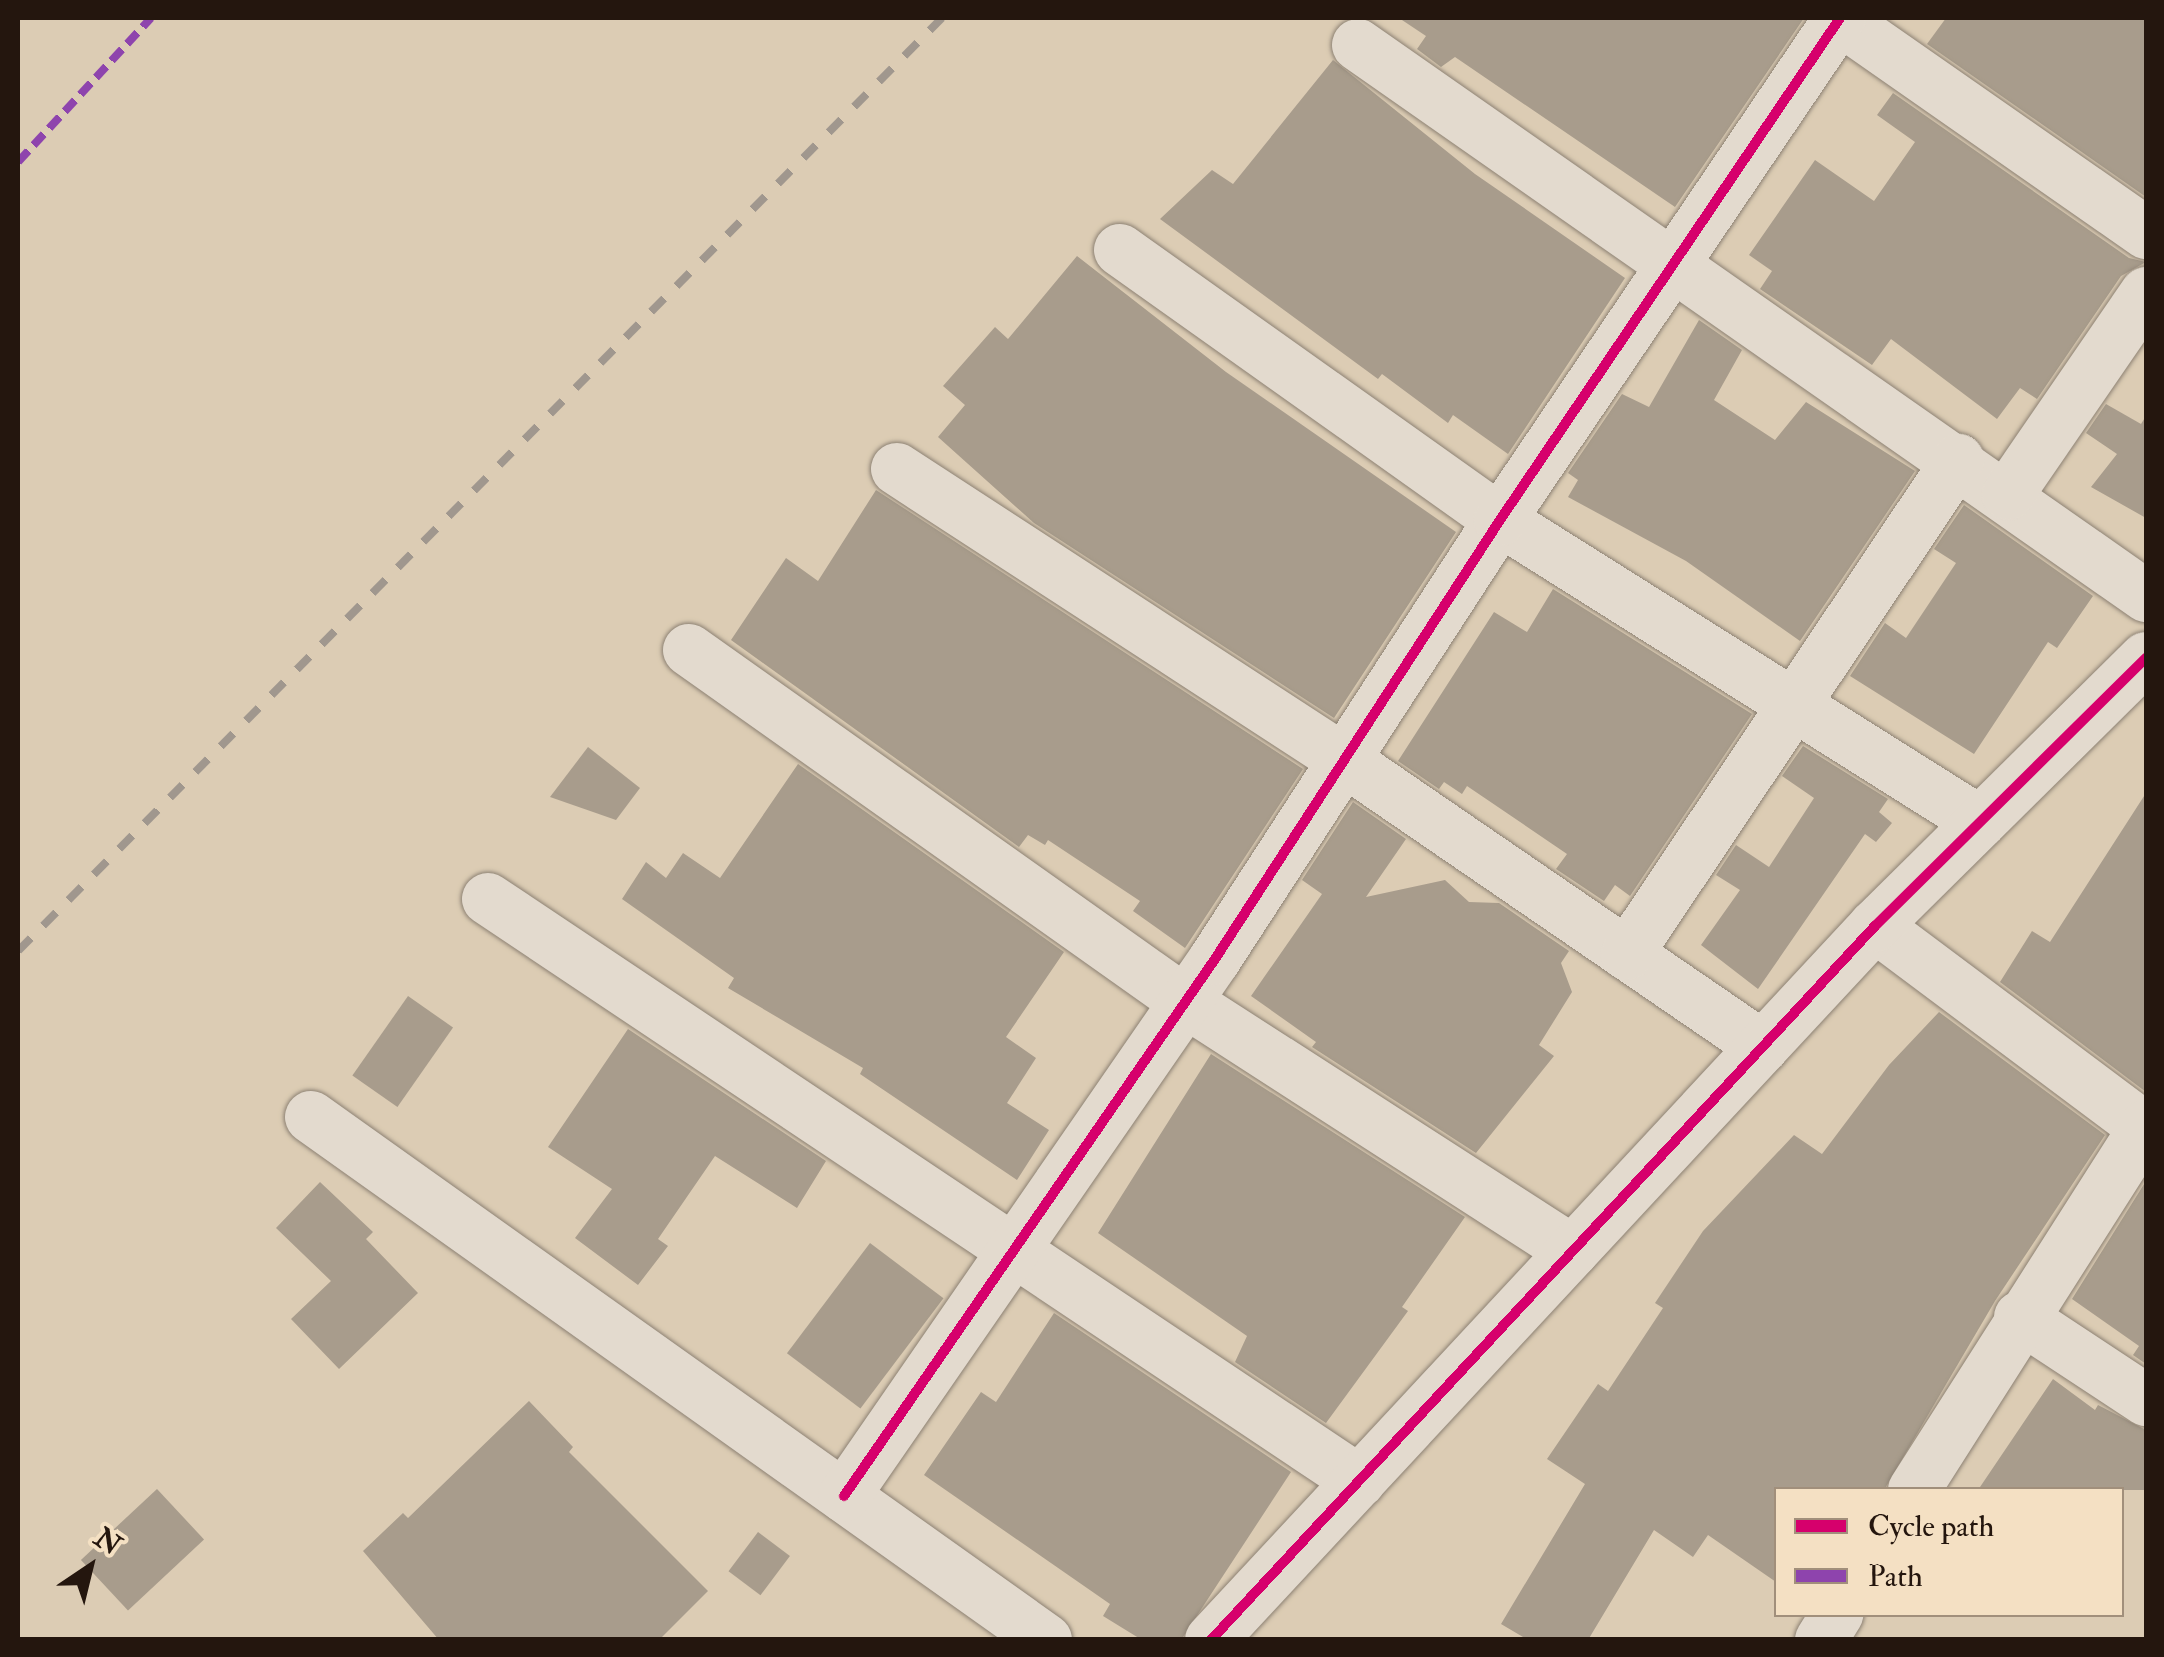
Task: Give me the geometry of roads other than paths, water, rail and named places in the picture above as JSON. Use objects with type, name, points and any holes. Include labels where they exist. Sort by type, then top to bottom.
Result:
[{"type":"street","points":[[844,1496],[1019,1249],[1186,1002],[1347,762],[1500,520],[1839,18],[2146,233]]},
{"type":"street","points":[[1358,46],[2008,494],[2146,596]]},
{"type":"street","points":[[1120,250],[1500,520],[1980,822]]},
{"type":"street","points":[[2008,494],[2146,293]]},
{"type":"street","points":[[1627,954],[1958,460]]},
{"type":"street","points":[[897,469],[1347,762],[1763,1047]]},
{"type":"street","points":[[688,650],[1186,1002],[1573,1251]]},
{"type":"street","points":[[1212,1640],[1875,926],[2146,658]]},
{"type":"street","points":[[488,898],[1019,1249],[1359,1481]]},
{"type":"street","points":[[1875,926],[2146,1127],[2020,1317],[1916,1487]]},
{"type":"street","points":[[311,1117],[1046,1640]]},
{"type":"street","points":[[2020,1317],[2146,1400]]},
{"type":"street","points":[[1821,1640],[1834,1617]]},
{"type":"railway","points":[[18,951],[942,18]]}]
